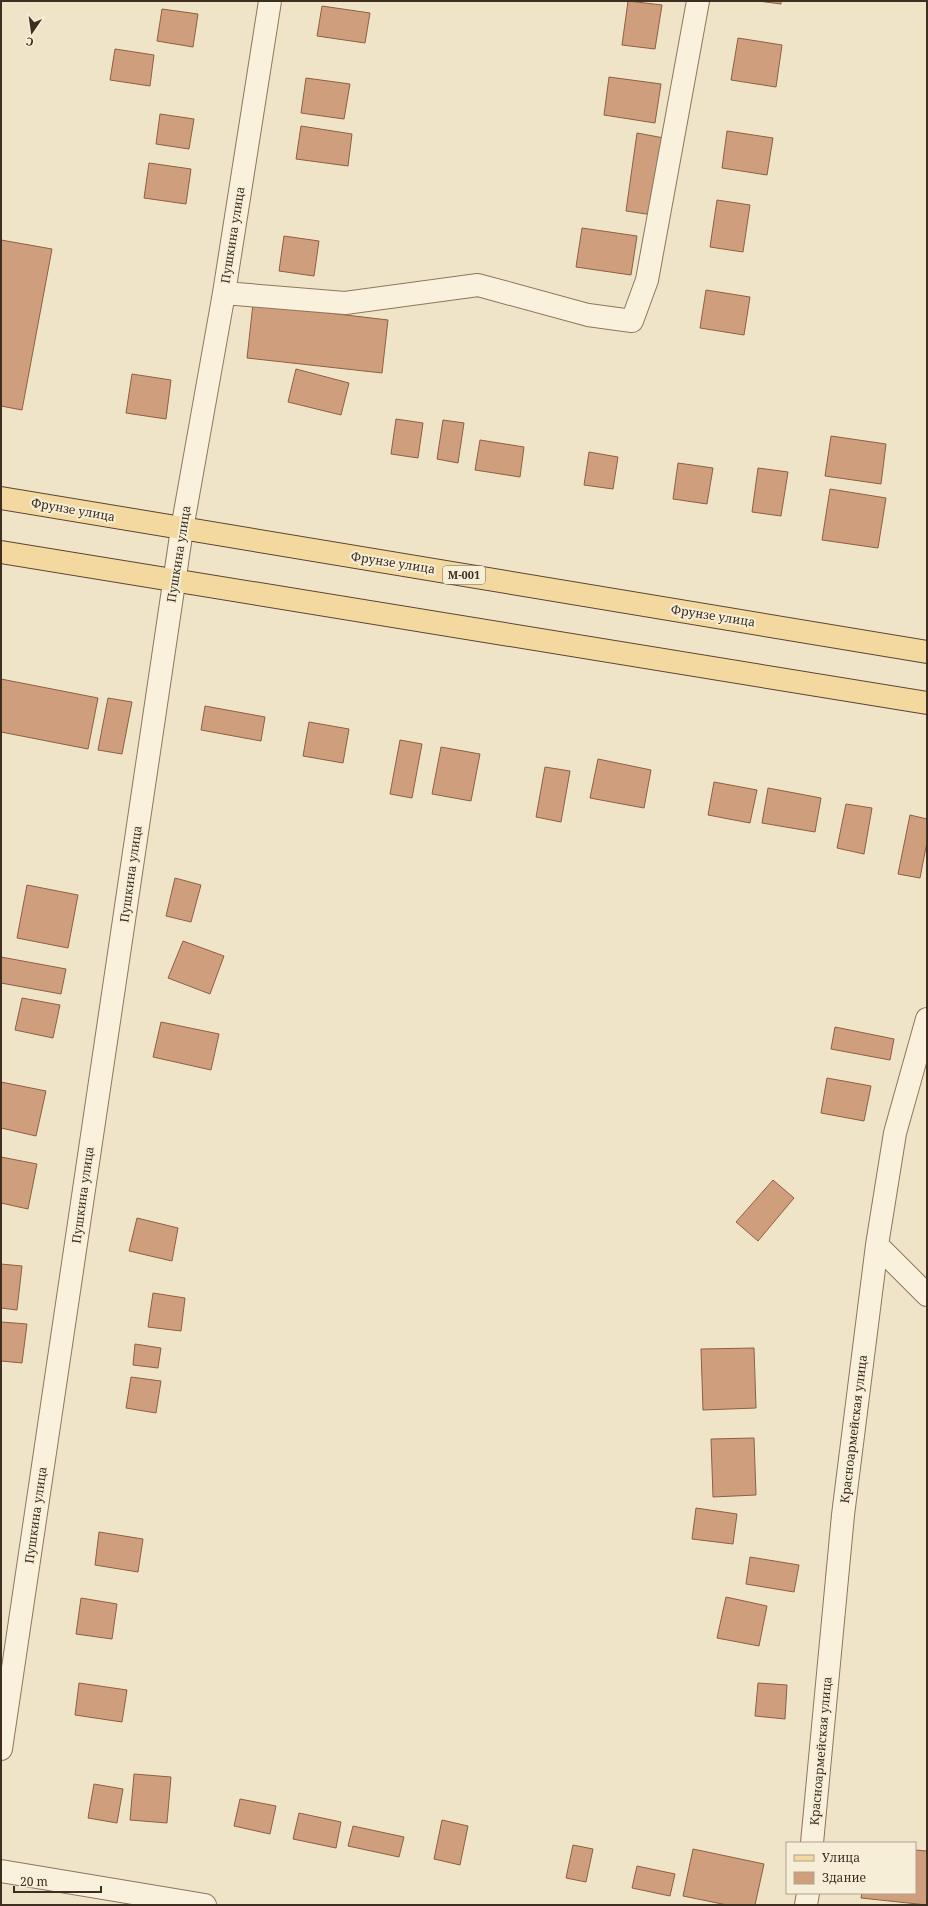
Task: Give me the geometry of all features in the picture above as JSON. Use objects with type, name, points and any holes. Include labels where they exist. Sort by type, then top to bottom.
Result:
[{"type":"main road","name":"Фрунзе улица","points":[[1,498],[927,652]]},
{"type":"main road","points":[[1,552],[927,703]]},
{"type":"street","name":"Пушкина улица","points":[[1,1750],[174,580],[224,293],[270,1]]},
{"type":"street","points":[[224,293],[345,303],[478,285],[588,315],[632,321],[648,280],[698,1]]},
{"type":"street","name":"Красноармейская улица","points":[[812,1842],[843,1515],[877,1245],[895,1133],[927,1019]]},
{"type":"street","points":[[877,1245],[927,1295]]},
{"type":"street","points":[[1,1871],[205,1905]]},
{"type":"street","points":[[806,1905],[808,1894]]},
{"type":"building","points":[[628,1],[662,5],[655,49],[622,45]]},
{"type":"building","points":[[758,1],[781,1],[781,4]]},
{"type":"building","points":[[322,6],[370,13],[365,43],[317,36]]},
{"type":"building","points":[[162,9],[198,14],[193,47],[157,41]]},
{"type":"building","points":[[738,38],[782,45],[776,87],[731,80]]},
{"type":"building","points":[[115,49],[154,55],[150,86],[110,80]]},
{"type":"building","points":[[609,77],[661,84],[655,123],[604,115]]},
{"type":"building","points":[[306,78],[350,84],[344,119],[301,113]]},
{"type":"building","points":[[160,114],[194,119],[189,149],[156,144]]},
{"type":"building","points":[[301,126],[352,134],[348,166],[296,159]]},
{"type":"building","points":[[727,131],[773,138],[767,175],[722,168]]},
{"type":"building","points":[[637,133],[664,138],[653,215],[626,211]]},
{"type":"building","points":[[149,163],[191,169],[186,204],[144,198]]},
{"type":"building","points":[[717,200],[750,205],[743,252],[710,247]]},
{"type":"building","points":[[582,228],[637,236],[631,275],[576,267]]},
{"type":"building","points":[[284,236],[319,241],[314,276],[279,271]]},
{"type":"building","points":[[1,240],[52,249],[22,410],[1,406]]},
{"type":"building","points":[[706,290],[750,297],[744,335],[700,328]]},
{"type":"building","points":[[253,304],[388,320],[382,373],[247,358]]},
{"type":"building","points":[[296,369],[349,383],[341,415],[288,402]]},
{"type":"building","points":[[132,374],[171,380],[166,419],[126,413]]},
{"type":"building","points":[[396,419],[423,423],[418,458],[391,454]]},
{"type":"building","points":[[443,420],[464,423],[458,463],[437,459]]},
{"type":"building","points":[[831,436],[886,444],[881,484],[825,476]]},
{"type":"building","points":[[480,440],[524,447],[520,477],[475,470]]},
{"type":"building","points":[[589,452],[618,457],[613,489],[584,485]]},
{"type":"building","points":[[678,463],[713,468],[707,504],[673,499]]},
{"type":"building","points":[[758,468],[788,472],[781,516],[752,512]]},
{"type":"building","points":[[830,489],[886,498],[878,548],[822,540]]},
{"type":"building","points":[[1,679],[98,698],[88,749],[1,732]]},
{"type":"building","points":[[108,698],[132,702],[122,754],[98,750]]},
{"type":"building","points":[[205,706],[265,717],[261,741],[201,730]]},
{"type":"building","points":[[309,722],[349,729],[343,763],[303,756]]},
{"type":"building","points":[[400,740],[422,744],[412,798],[390,794]]},
{"type":"building","points":[[441,747],[480,754],[471,801],[432,794]]},
{"type":"building","points":[[598,759],[651,770],[644,808],[590,798]]},
{"type":"building","points":[[545,767],[570,771],[561,822],[536,817]]},
{"type":"building","points":[[714,782],[757,790],[750,823],[708,815]]},
{"type":"building","points":[[768,788],[821,798],[815,832],[762,823]]},
{"type":"building","points":[[846,804],[872,808],[864,854],[837,848]]},
{"type":"building","points":[[910,815],[927,819],[927,842],[920,878],[898,874]]},
{"type":"building","points":[[175,878],[201,885],[191,922],[166,916]]},
{"type":"building","points":[[27,885],[78,895],[68,948],[17,938]]},
{"type":"building","points":[[183,941],[224,956],[210,994],[168,978]]},
{"type":"building","points":[[1,957],[66,969],[61,994],[1,983]]},
{"type":"building","points":[[22,998],[60,1005],[53,1038],[15,1030]]},
{"type":"building","points":[[161,1022],[219,1034],[211,1070],[153,1057]]},
{"type":"building","points":[[835,1027],[894,1039],[890,1060],[831,1049]]},
{"type":"building","points":[[827,1078],[871,1086],[864,1121],[821,1113]]},
{"type":"building","points":[[1,1082],[46,1091],[36,1136],[1,1128]]},
{"type":"building","points":[[1,1157],[37,1164],[28,1209],[1,1203]]},
{"type":"building","points":[[773,1180],[794,1198],[758,1241],[736,1222]]},
{"type":"building","points":[[137,1218],[178,1228],[172,1261],[129,1251]]},
{"type":"building","points":[[1,1264],[22,1266],[17,1310],[1,1308]]},
{"type":"building","points":[[153,1293],[185,1298],[181,1331],[148,1327]]},
{"type":"building","points":[[1,1322],[27,1324],[22,1363],[1,1361]]},
{"type":"building","points":[[135,1344],[161,1348],[158,1368],[133,1365]]},
{"type":"building","points":[[754,1348],[756,1408],[703,1410],[701,1349]]},
{"type":"building","points":[[131,1377],[161,1381],[156,1413],[126,1408]]},
{"type":"building","points":[[754,1438],[756,1495],[713,1497],[711,1439]]},
{"type":"building","points":[[696,1508],[737,1514],[733,1544],[692,1539]]},
{"type":"building","points":[[99,1532],[143,1539],[138,1572],[95,1565]]},
{"type":"building","points":[[750,1557],[799,1565],[794,1592],[746,1584]]},
{"type":"building","points":[[726,1597],[767,1606],[759,1646],[717,1638]]},
{"type":"building","points":[[81,1598],[117,1604],[112,1639],[76,1634]]},
{"type":"building","points":[[79,1683],[127,1690],[122,1722],[75,1715]]},
{"type":"building","points":[[758,1683],[787,1685],[785,1719],[755,1716]]},
{"type":"building","points":[[134,1774],[171,1777],[167,1823],[130,1820]]},
{"type":"building","points":[[94,1784],[123,1789],[117,1823],[88,1818]]},
{"type":"building","points":[[240,1799],[276,1806],[270,1834],[234,1826]]},
{"type":"building","points":[[299,1813],[341,1822],[336,1848],[293,1839]]},
{"type":"building","points":[[442,1820],[468,1826],[460,1865],[434,1859]]},
{"type":"building","points":[[353,1826],[404,1837],[399,1857],[348,1846]]},
{"type":"building","points":[[573,1845],[593,1849],[586,1882],[566,1878]]},
{"type":"building","points":[[693,1849],[764,1864],[755,1905],[727,1905],[683,1896]]},
{"type":"building","points":[[916,1850],[927,1851],[927,1905],[861,1898],[862,1894],[916,1894]]},
{"type":"building","points":[[637,1866],[675,1874],[670,1896],[632,1888]]}]
